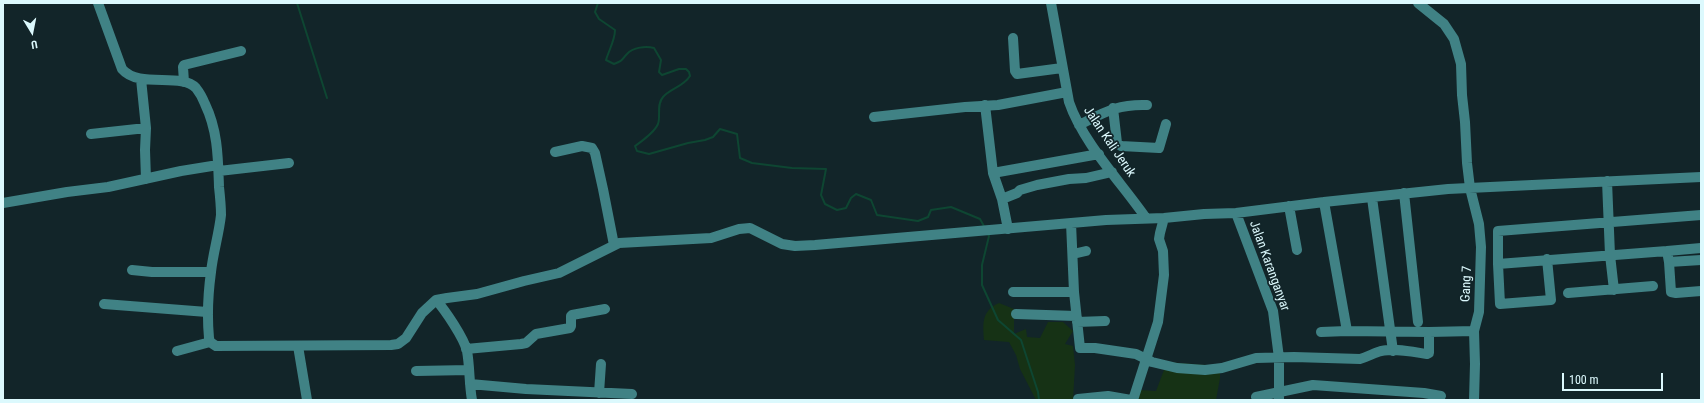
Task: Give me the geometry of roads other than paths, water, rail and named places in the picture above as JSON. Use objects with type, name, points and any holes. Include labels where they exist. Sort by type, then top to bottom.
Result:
[{"type":"street","points":[[98,3],[122,69],[128,75],[141,79],[184,82],[196,88],[208,111],[215,131],[218,151],[221,214],[211,272],[207,312],[210,342]]},
{"type":"street","name":"Jalan Kali Jeruk","points":[[1051,3],[1062,68],[1071,108],[1080,125],[1112,172],[1156,218]]},
{"type":"street","name":"Gang 7","points":[[1418,3],[1444,24],[1454,39],[1461,64],[1462,95],[1470,188],[1479,224],[1481,247],[1479,312],[1474,331],[1474,400]]},
{"type":"street","points":[[1012,38],[1015,71],[1017,74],[1062,68]]},
{"type":"street","points":[[184,82],[184,65],[241,51]]},
{"type":"street","points":[[141,79],[146,128],[144,150],[146,179]]},
{"type":"street","points":[[874,117],[998,105],[1067,92]]},
{"type":"street","points":[[1080,125],[1113,108],[1127,105],[1147,105]]},
{"type":"street","points":[[985,106],[993,173],[1002,198],[1008,229]]},
{"type":"street","points":[[1113,108],[1117,143],[1122,146],[1159,148],[1166,124]]},
{"type":"street","points":[[91,134],[146,128]]},
{"type":"street","points":[[555,152],[582,146],[593,150],[614,245]]},
{"type":"street","points":[[993,173],[1099,154]]},
{"type":"street","points":[[3,203],[218,168],[288,163]]},
{"type":"street","points":[[1002,198],[1017,193],[1020,190],[1037,185],[1069,179],[1086,178],[1112,172]]},
{"type":"street","points":[[210,342],[216,346],[384,346],[398,344],[406,338],[422,313],[435,301],[477,294],[563,272],[614,245],[627,242],[711,238],[745,228],[754,230],[778,242],[795,246],[1131,218],[1236,213],[1404,193],[1470,188],[1701,178]]},
{"type":"street","points":[[1607,181],[1610,255],[1614,290]]},
{"type":"street","points":[[1404,193],[1418,322]]},
{"type":"street","points":[[1372,198],[1393,351]]},
{"type":"street","points":[[1324,202],[1346,327]]},
{"type":"street","points":[[1289,206],[1297,250]]},
{"type":"street","name":"Jalan Karanganyar","points":[[1236,213],[1260,277],[1272,304],[1279,358],[1278,396]]},
{"type":"street","points":[[1546,259],[1551,302],[1500,304],[1498,231],[1701,215]]},
{"type":"street","points":[[1078,399],[1108,396],[1132,400],[1158,322],[1164,275],[1163,251],[1156,218]]},
{"type":"street","points":[[1071,223],[1074,292],[1080,348],[1095,348],[1136,354],[1152,362],[1167,366],[1205,370],[1222,368],[1256,358],[1360,359],[1378,352],[1393,351],[1428,353],[1429,332]]},
{"type":"street","points":[[1498,264],[1546,259],[1666,252],[1701,248]]},
{"type":"street","points":[[1073,254],[1086,251]]},
{"type":"street","points":[[1666,252],[1669,262],[1671,292],[1701,291]]},
{"type":"street","points":[[1669,262],[1701,260]]},
{"type":"street","points":[[132,270],[152,272],[211,272]]},
{"type":"street","points":[[1568,293],[1653,286]]},
{"type":"street","points":[[1013,292],[1074,292]]},
{"type":"street","points":[[435,301],[442,307],[463,341],[466,349],[472,400]]},
{"type":"street","points":[[104,304],[207,312]]},
{"type":"street","points":[[466,349],[521,344],[541,332],[570,328],[572,315],[605,309]]},
{"type":"street","points":[[1016,314],[1106,321]]},
{"type":"street","points":[[1321,332],[1346,327],[1391,332],[1474,331]]},
{"type":"street","points":[[177,352],[210,342]]},
{"type":"street","points":[[298,346],[307,400]]},
{"type":"street","points":[[599,393],[601,364]]},
{"type":"street","points":[[416,371],[469,370]]},
{"type":"street","points":[[470,384],[536,395],[599,393],[632,394]]},
{"type":"street","points":[[1256,396],[1278,396],[1313,385],[1424,392],[1441,396]]},
{"type":"waterway","points":[[297,3],[327,98]]},
{"type":"waterway","points":[[598,3],[595,12],[599,19],[615,30],[613,41],[606,60],[614,64],[621,61],[633,50],[651,47],[654,48],[661,60],[659,72],[662,75],[679,69],[686,69],[689,72],[690,76],[687,80],[666,94],[661,100],[658,124],[651,134],[635,146],[637,151],[649,154],[688,143],[705,140],[713,137],[720,129],[737,134],[740,158],[752,163],[792,168],[826,169],[821,195],[825,204],[837,210],[846,208],[851,198],[856,194],[871,200],[877,215],[918,221],[928,217],[931,210],[951,207],[980,219],[985,228]]},
{"type":"waterway","points":[[988,234],[989,236],[982,265],[982,285],[998,320],[1021,340],[1038,392],[1039,400]]}]
